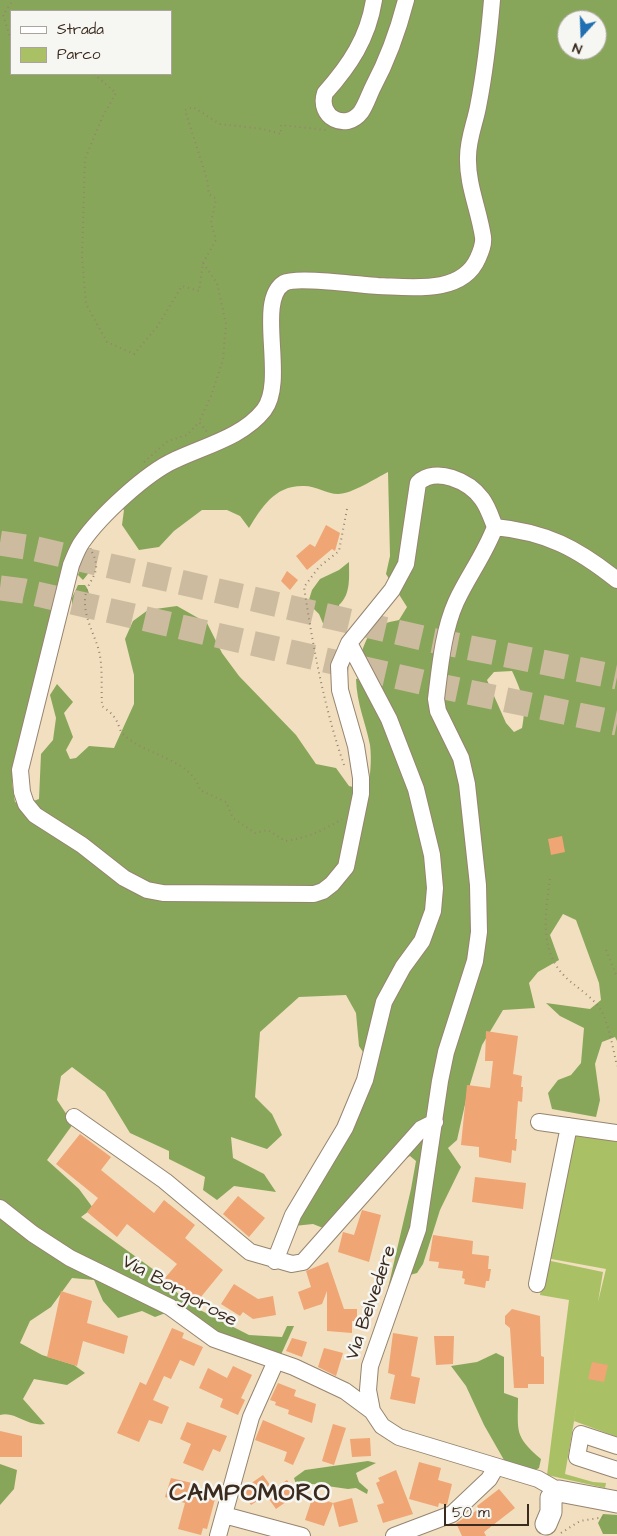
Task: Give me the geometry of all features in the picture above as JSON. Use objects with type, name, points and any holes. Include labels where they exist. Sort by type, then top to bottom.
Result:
[{"type":"main road","points":[[555,1511],[611,1506]]},
{"type":"street","points":[[374,0],[366,33],[355,55],[324,93],[322,100],[324,108],[334,120],[344,122],[354,119],[361,111],[390,55],[406,0]]},
{"type":"street","points":[[492,0],[488,51],[468,156],[469,176],[484,241],[473,268],[463,278],[450,283],[418,287],[350,285],[311,280],[286,281],[276,290],[272,306],[272,394],[264,410],[248,426],[172,461],[142,482],[104,516],[81,543],[71,565],[20,770],[22,792],[26,804],[35,815],[82,845],[124,878],[147,890],[162,893],[279,895],[323,891],[339,878],[346,867],[352,849],[361,794],[360,764],[339,677],[339,666],[349,643],[392,590],[404,569],[410,548],[415,492],[418,483],[424,477],[434,475],[449,477],[469,486],[481,497],[495,527],[519,529],[556,540],[578,551],[617,580]]},
{"type":"street","name":"Via Belvedere","points":[[495,527],[483,556],[456,601],[449,620],[436,699],[438,711],[461,758],[467,784],[478,885],[479,932],[475,960],[446,1052],[418,1229],[370,1366],[368,1390],[372,1410],[382,1426],[399,1437],[532,1477],[552,1485],[555,1511]]},
{"type":"street","points":[[275,1260],[293,1215],[345,1128],[365,1080],[384,1002],[403,967],[422,941],[433,912],[435,888],[432,855],[416,789],[389,719],[349,643]]},
{"type":"street","points":[[74,1117],[165,1180],[250,1252],[292,1264],[303,1262],[421,1129],[434,1122]]},
{"type":"street","points":[[539,1122],[617,1133]]},
{"type":"street","points":[[537,1284],[569,1126]]},
{"type":"street","name":"Via Borgorose","points":[[0,1208],[33,1234],[70,1258],[170,1306],[214,1339],[276,1361],[344,1390],[372,1410]]},
{"type":"street","points":[[218,1536],[251,1417],[276,1361]]},
{"type":"street","points":[[617,1446],[581,1434],[577,1457],[617,1470]]},
{"type":"street","points":[[394,1536],[452,1514],[489,1479],[496,1467]]},
{"type":"street","points":[[224,1515],[302,1536]]},
{"type":"path","points":[[10,37],[3,15],[13,0]]},
{"type":"path","points":[[95,75],[116,93],[102,118],[85,159],[82,257],[86,304],[107,342],[134,354],[157,327],[182,286],[200,291],[203,263],[216,240],[211,223],[216,199],[209,194],[207,179],[185,110],[193,107],[220,124],[263,129],[281,134],[281,125],[331,130],[334,120]]},
{"type":"path","points":[[203,263],[217,283],[226,324],[223,360],[211,396],[199,422],[216,442]]},
{"type":"path","points":[[90,532],[90,550],[95,559],[96,574],[84,597],[86,618],[99,652],[102,706],[115,718],[122,733],[143,748],[185,768],[198,780],[200,790],[226,802],[234,818],[255,833],[268,830],[285,841],[302,838],[324,831],[359,808]]},
{"type":"path","points":[[550,879],[545,913],[547,940],[552,961],[562,974],[590,998],[602,1013],[617,1066]]},
{"type":"path","points":[[606,950],[617,978]]},
{"type":"path","points":[[555,1511],[580,1521],[611,1506]]},
{"type":"green space","points":[[0,0],[617,0],[617,1041],[615,1037],[602,1042],[595,1064],[600,1100],[596,1117],[552,1109],[548,1093],[558,1080],[571,1075],[581,1063],[584,1028],[560,1016],[546,1003],[590,1009],[601,1000],[599,983],[576,920],[563,914],[550,935],[559,960],[538,972],[529,983],[535,1008],[503,1010],[482,1045],[468,1091],[457,1140],[448,1148],[461,1167],[440,1210],[423,1264],[417,1273],[399,1278],[388,1288],[416,1161],[410,1156],[380,1175],[323,1228],[313,1224],[294,1226],[373,1067],[359,1046],[356,1013],[346,995],[299,997],[260,1032],[255,1097],[272,1114],[282,1135],[267,1149],[231,1137],[233,1158],[264,1174],[276,1192],[234,1186],[217,1200],[203,1190],[205,1177],[169,1159],[169,1151],[130,1133],[105,1092],[72,1067],[61,1076],[57,1100],[73,1124],[47,1160],[79,1189],[93,1208],[81,1217],[161,1275],[163,1282],[200,1310],[249,1335],[282,1337],[287,1326],[294,1326],[279,1359],[168,1312],[155,1317],[142,1311],[118,1318],[103,1301],[94,1280],[72,1278],[51,1307],[30,1321],[20,1343],[42,1355],[74,1365],[85,1373],[67,1385],[34,1379],[23,1399],[45,1424],[32,1423],[11,1415],[0,1415]],"holes":[[[388,472],[390,556],[386,574],[407,607],[399,620],[374,628],[371,632],[362,651],[371,676],[356,679],[370,745],[371,762],[368,791],[349,786],[336,768],[316,764],[296,735],[239,676],[222,653],[207,623],[177,606],[148,610],[133,621],[125,639],[134,675],[134,704],[114,748],[89,746],[76,758],[70,759],[66,750],[73,737],[64,713],[73,702],[57,684],[50,695],[56,718],[53,740],[41,754],[39,799],[23,805],[15,802],[12,783],[15,756],[45,648],[83,539],[114,503],[124,510],[122,525],[139,550],[159,547],[174,531],[202,510],[227,510],[240,516],[249,528],[264,505],[277,493],[285,489],[304,486],[338,494],[357,489]],[[512,671],[520,692],[524,712],[522,728],[514,732],[506,723],[487,680],[494,672]]]},
{"type":"green space","points":[[91,548],[95,556],[94,564],[83,580],[78,575],[87,549]]},
{"type":"green space","points":[[349,562],[349,580],[346,596],[339,605],[341,622],[325,628],[319,614],[308,603],[312,590],[320,579],[339,570]]},
{"type":"green space","points":[[78,585],[85,585],[89,593],[88,604],[80,613],[72,606],[72,598]]},
{"type":"green space","points":[[575,1132],[617,1141],[617,1437],[574,1421],[565,1474],[593,1482],[606,1483],[605,1488],[547,1475],[569,1300],[540,1295],[546,1260],[603,1272],[598,1302],[606,1269],[546,1258]]},
{"type":"green space","points":[[496,1353],[504,1357],[504,1393],[518,1398],[519,1433],[526,1445],[541,1459],[539,1468],[534,1471],[504,1460],[484,1425],[466,1386],[451,1366],[477,1362]]},
{"type":"green space","points":[[368,1461],[376,1463],[356,1473],[359,1482],[368,1490],[367,1494],[356,1488],[348,1489],[313,1484],[301,1488],[297,1487],[294,1478],[305,1470]]},
{"type":"green space","points":[[0,1464],[17,1470],[14,1489],[0,1505]]},
{"type":"green space","points":[[603,1514],[617,1515],[617,1534],[603,1534],[598,1523]]},
{"type":"building","points":[[326,525],[340,533],[335,551],[332,549],[307,570],[296,556],[310,544],[315,547]]},
{"type":"building","points":[[287,571],[298,580],[290,590],[281,581]]},
{"type":"building","points":[[562,836],[565,852],[551,855],[548,839]]},
{"type":"building","points":[[486,1031],[518,1036],[513,1074],[522,1076],[521,1087],[523,1087],[522,1102],[518,1101],[516,1151],[512,1150],[511,1163],[479,1157],[479,1147],[461,1145],[467,1085],[490,1088],[493,1061],[485,1061]]},
{"type":"building","points":[[80,1134],[111,1157],[101,1170],[154,1213],[164,1200],[195,1225],[185,1238],[223,1270],[196,1303],[165,1278],[177,1264],[127,1224],[117,1237],[87,1212],[98,1198],[56,1164]]},
{"type":"building","points":[[475,1177],[526,1183],[523,1209],[472,1202]]},
{"type":"building","points":[[238,1196],[265,1218],[249,1237],[223,1214]]},
{"type":"building","points":[[362,1210],[381,1215],[369,1262],[338,1252],[343,1232],[354,1235]]},
{"type":"building","points":[[433,1235],[473,1241],[472,1254],[489,1256],[488,1269],[491,1269],[489,1281],[486,1281],[485,1288],[464,1284],[465,1279],[462,1278],[463,1271],[438,1268],[439,1262],[429,1261]]},
{"type":"building","points":[[328,1262],[344,1309],[357,1309],[357,1321],[352,1321],[352,1333],[327,1331],[327,1291],[322,1304],[304,1310],[298,1292],[311,1287],[306,1271]]},
{"type":"building","points":[[234,1284],[258,1299],[273,1296],[276,1315],[253,1319],[243,1312],[240,1316],[221,1304]]},
{"type":"building","points":[[61,1291],[92,1301],[87,1323],[128,1336],[124,1354],[83,1341],[77,1366],[47,1357]]},
{"type":"building","points":[[512,1309],[540,1316],[541,1356],[544,1357],[544,1384],[528,1384],[528,1388],[514,1388],[510,1328],[505,1324],[505,1316]]},
{"type":"building","points":[[172,1328],[184,1333],[182,1338],[203,1347],[194,1366],[180,1360],[171,1379],[164,1376],[153,1400],[169,1407],[162,1424],[149,1420],[139,1442],[117,1433],[140,1382],[146,1385]]},
{"type":"building","points":[[393,1333],[418,1337],[411,1376],[420,1378],[415,1404],[390,1399],[395,1375],[388,1373]]},
{"type":"building","points":[[434,1336],[454,1336],[453,1364],[436,1365]]},
{"type":"building","points":[[292,1338],[307,1342],[302,1357],[286,1351]]},
{"type":"building","points":[[324,1348],[343,1353],[336,1376],[318,1367]]},
{"type":"building","points":[[592,1362],[608,1365],[604,1382],[588,1379]]},
{"type":"building","points":[[233,1366],[252,1375],[241,1398],[245,1400],[238,1415],[220,1407],[223,1399],[199,1388],[208,1368],[227,1378]]},
{"type":"building","points":[[278,1383],[296,1390],[294,1396],[316,1404],[312,1423],[288,1414],[289,1410],[275,1405],[276,1402],[270,1400]]},
{"type":"building","points":[[263,1420],[305,1438],[293,1465],[284,1461],[287,1452],[255,1440]]},
{"type":"building","points":[[187,1422],[227,1436],[220,1452],[213,1449],[203,1471],[183,1463],[191,1444],[180,1439]]},
{"type":"building","points":[[333,1424],[346,1428],[334,1465],[322,1461]]},
{"type":"building","points":[[0,1431],[22,1436],[22,1457],[0,1457]]},
{"type":"building","points":[[370,1438],[371,1456],[352,1457],[350,1439]]},
{"type":"building","points":[[419,1462],[441,1468],[438,1480],[452,1484],[447,1505],[439,1503],[438,1507],[409,1499]]},
{"type":"building","points":[[396,1470],[413,1514],[383,1523],[377,1505],[384,1503],[376,1483],[380,1481],[378,1478]]},
{"type":"building","points":[[263,1475],[273,1489],[287,1480],[297,1494],[276,1509],[266,1495],[251,1505],[243,1493],[245,1491],[243,1489]]},
{"type":"building","points":[[171,1478],[196,1484],[194,1493],[215,1499],[207,1529],[203,1528],[201,1535],[178,1529],[185,1503],[165,1497]]},
{"type":"building","points":[[499,1489],[515,1508],[484,1532],[486,1536],[462,1536],[456,1523],[479,1509],[477,1506]]},
{"type":"building","points":[[313,1496],[333,1503],[324,1526],[305,1520]]},
{"type":"building","points":[[352,1498],[358,1522],[339,1527],[333,1503]]},
{"type":"tunnel","points":[[0,543],[32,548],[431,640],[617,677]]},
{"type":"tunnel","points":[[0,588],[24,591],[430,684],[617,723]]},
{"type":"district","name":"CAMPOMORO","points":[[250,1495]]}]
